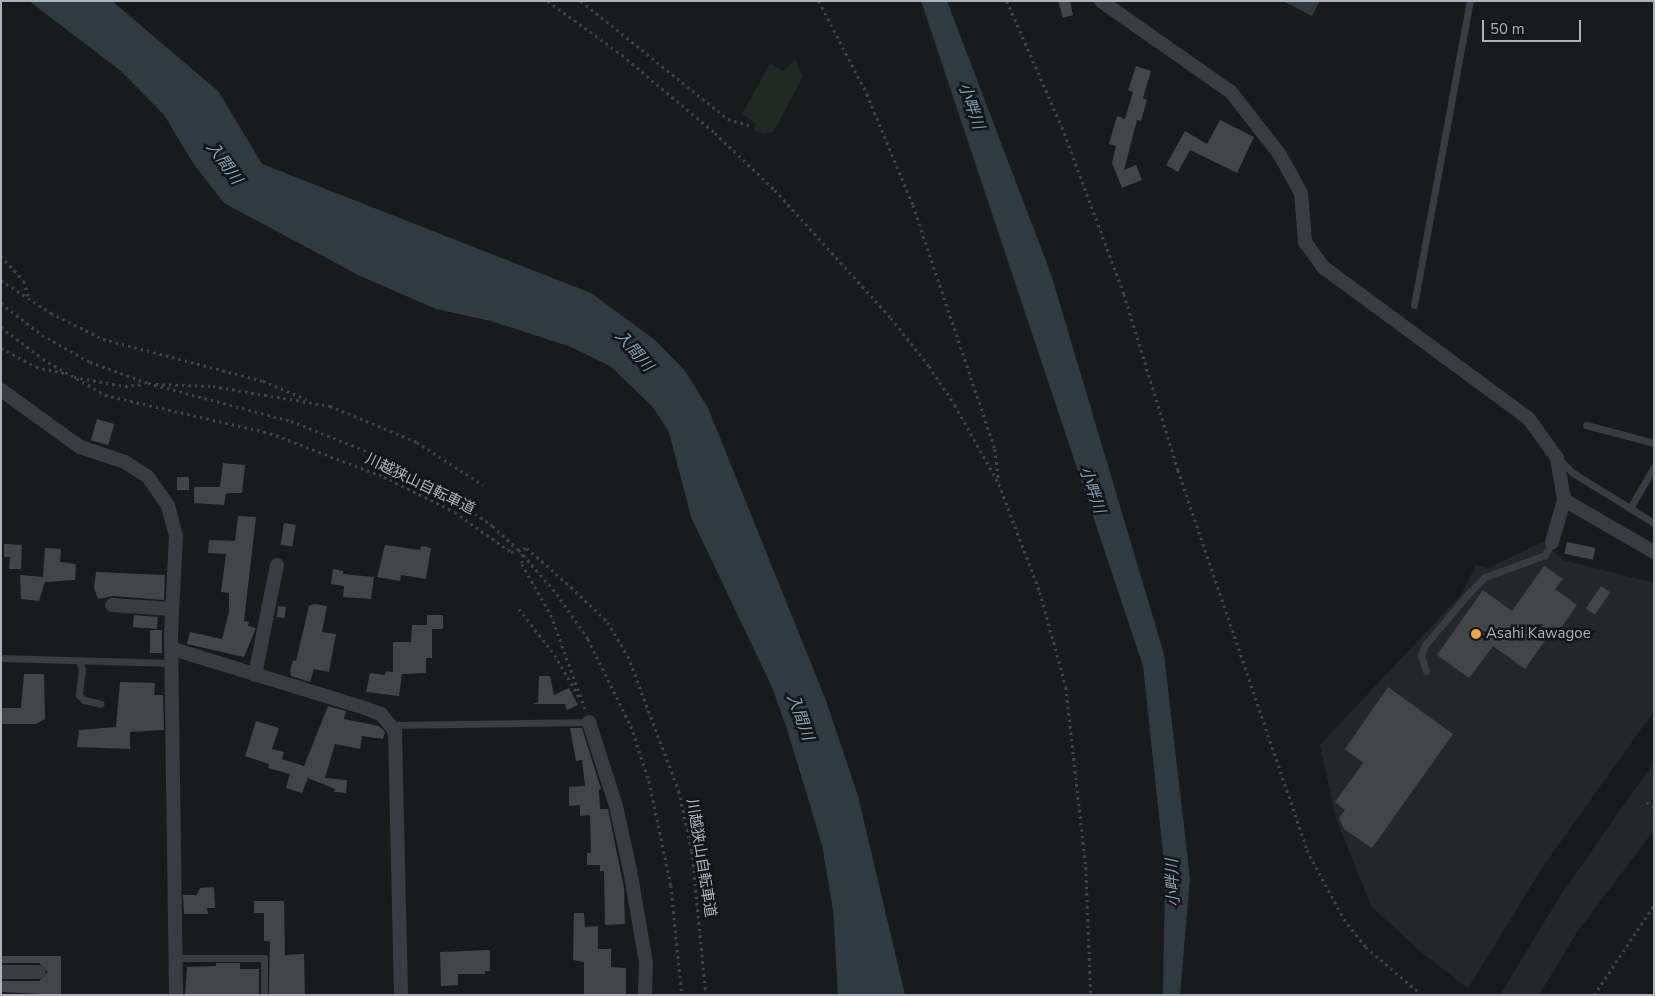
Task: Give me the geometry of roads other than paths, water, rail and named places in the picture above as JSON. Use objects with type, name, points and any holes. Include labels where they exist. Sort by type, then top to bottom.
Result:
[{"type":"street","points":[[1101,1],[1231,92],[1280,155],[1301,193],[1304,242],[1323,267],[1529,419],[1557,458],[1564,500],[1552,542]]},
{"type":"street","points":[[1,390],[80,447],[125,462],[148,477],[168,506],[176,535],[172,609],[176,995]]},
{"type":"street","points":[[1564,500],[1654,552]]},
{"type":"street","points":[[255,675],[277,565]]},
{"type":"street","points":[[112,605],[172,609]]},
{"type":"street","points":[[173,656],[255,675],[365,708],[382,714],[391,725],[398,745],[400,995]]},
{"type":"street","points":[[590,722],[611,790],[630,870],[646,963],[645,995]]},
{"type":"street","points":[[1,972],[39,972]]},
{"type":"lane","points":[[1414,305],[1470,1]]},
{"type":"lane","points":[[1586,425],[1654,443]]},
{"type":"lane","points":[[1557,458],[1573,473],[1654,523]]},
{"type":"lane","points":[[1630,508],[1654,467]]},
{"type":"lane","points":[[1426,671],[1421,656],[1425,645],[1469,592],[1485,578],[1545,555],[1552,542]]},
{"type":"lane","points":[[1,658],[79,660],[173,656]]},
{"type":"lane","points":[[79,660],[82,669],[79,695],[84,700],[100,704]]},
{"type":"lane","points":[[391,725],[590,722]]},
{"type":"lane","points":[[176,958],[264,958],[264,995]]},
{"type":"water","name":"入間川","points":[[29,1],[112,1],[218,91],[262,164],[591,293],[655,340],[685,371],[708,408],[825,698],[858,796],[905,995],[838,995],[833,910],[822,845],[787,729],[772,687],[691,517],[669,432],[652,406],[610,366],[571,347],[491,321],[436,309],[360,276],[224,203],[195,166],[164,115],[121,71]]},
{"type":"water","name":"小畔川","points":[[921,1],[947,1],[1051,274],[1164,654],[1190,878],[1180,995],[1163,995],[1165,872],[1143,666]]},
{"type":"water","points":[[1283,1],[1320,1],[1312,16]]},
{"type":"place","name":"Asahi Kawagoe","points":[[1476,634]]}]
